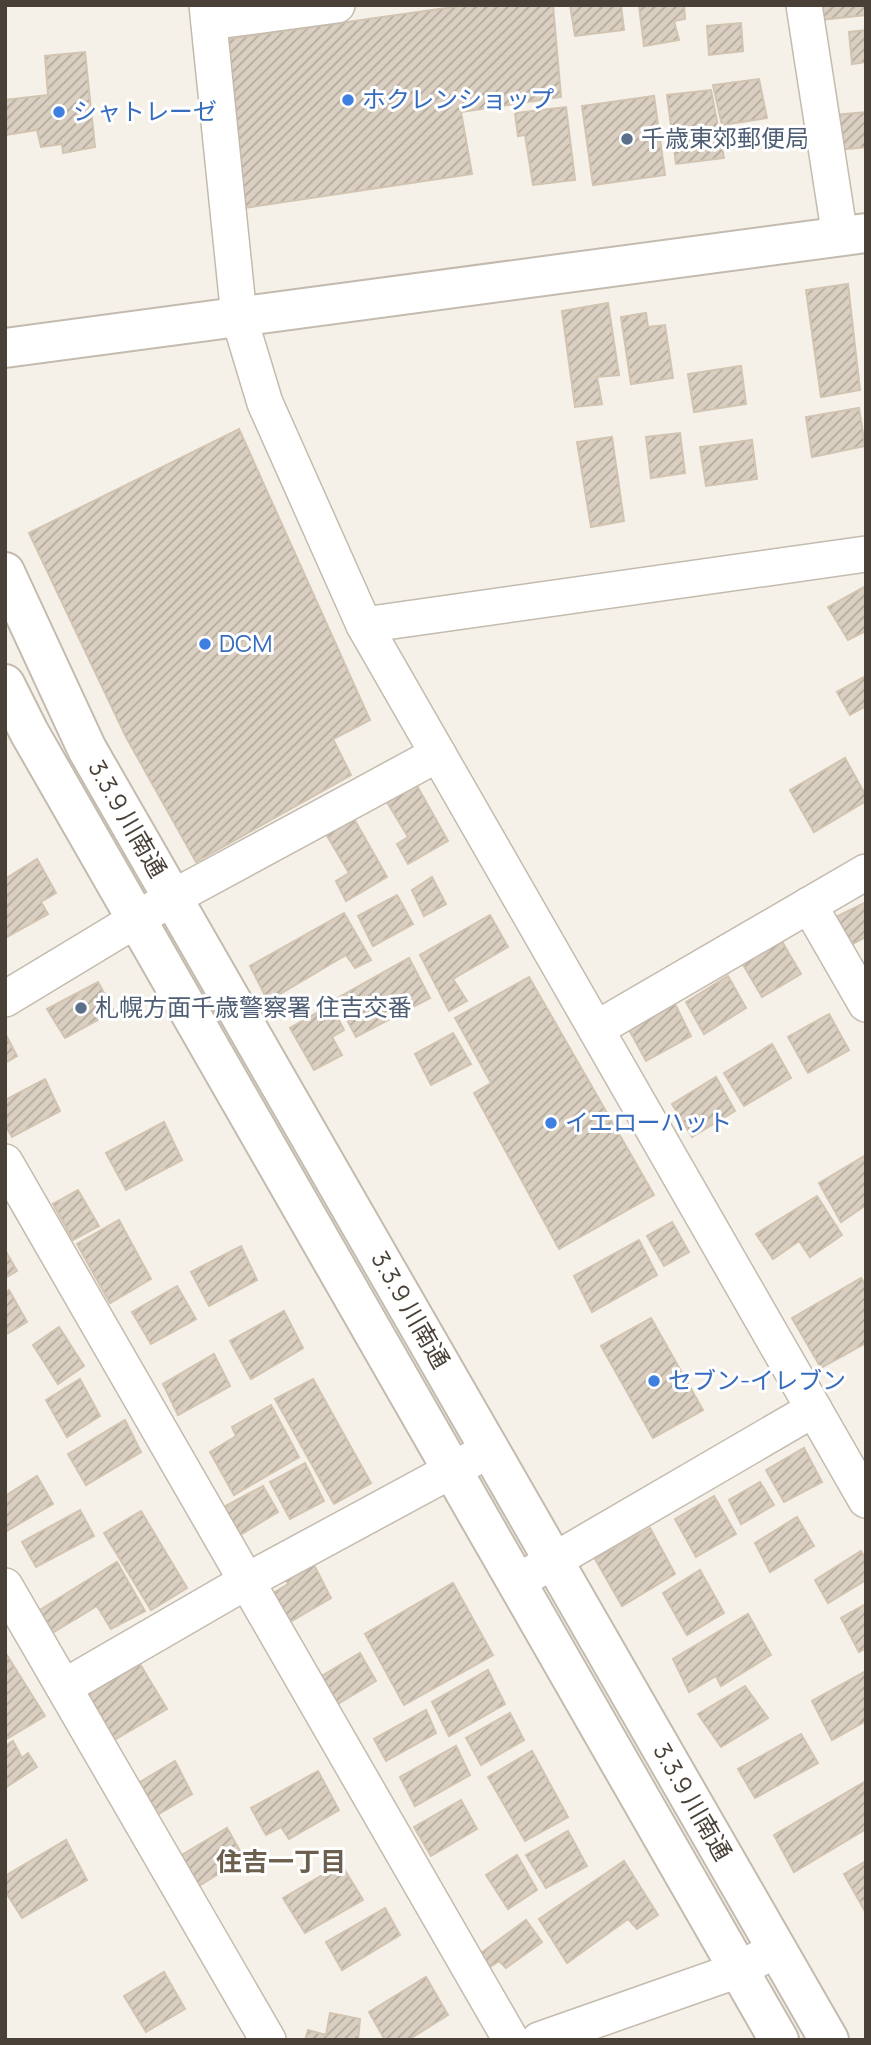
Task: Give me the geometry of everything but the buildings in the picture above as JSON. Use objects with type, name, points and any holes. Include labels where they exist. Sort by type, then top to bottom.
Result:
[{"type":"street","points":[[337,5],[208,14],[239,317],[265,403],[364,625],[866,1500]]},
{"type":"street","points":[[5,348],[853,235],[804,5]]},
{"type":"street","points":[[364,625],[866,554]]},
{"type":"street","name":"3.3.9 川南通","points":[[5,572],[87,749],[829,2040]]},
{"type":"street","name":"3.3.9 川南通","points":[[5,684],[29,732],[779,2040]]},
{"type":"street","points":[[5,999],[172,898],[438,754]]},
{"type":"street","points":[[596,1029],[866,872]]},
{"type":"street","points":[[809,905],[866,1004]]},
{"type":"street","points":[[5,1162],[511,2040]]},
{"type":"street","points":[[517,1582],[814,1409]]},
{"type":"street","points":[[64,1687],[247,1581],[491,1449]]},
{"type":"street","points":[[5,1586],[268,2040]]},
{"type":"street","points":[[538,2040],[738,1970],[777,1949]]},
{"type":"place","name":"ホクレンショップ","points":[[348,100]]},
{"type":"place","name":"シャトレーゼ","points":[[59,112]]},
{"type":"place","name":"千歳東郊郵便局","points":[[627,139]]},
{"type":"place","name":"DCM","points":[[205,644]]},
{"type":"place","name":"札幌方面千歳警察署 住吉交番","points":[[81,1008]]},
{"type":"place","name":"イエローハット","points":[[551,1123]]},
{"type":"place","name":"セブン-イレブン","points":[[654,1381]]},
{"type":"district","name":"住吉一丁目","points":[[281,1862]]}]
